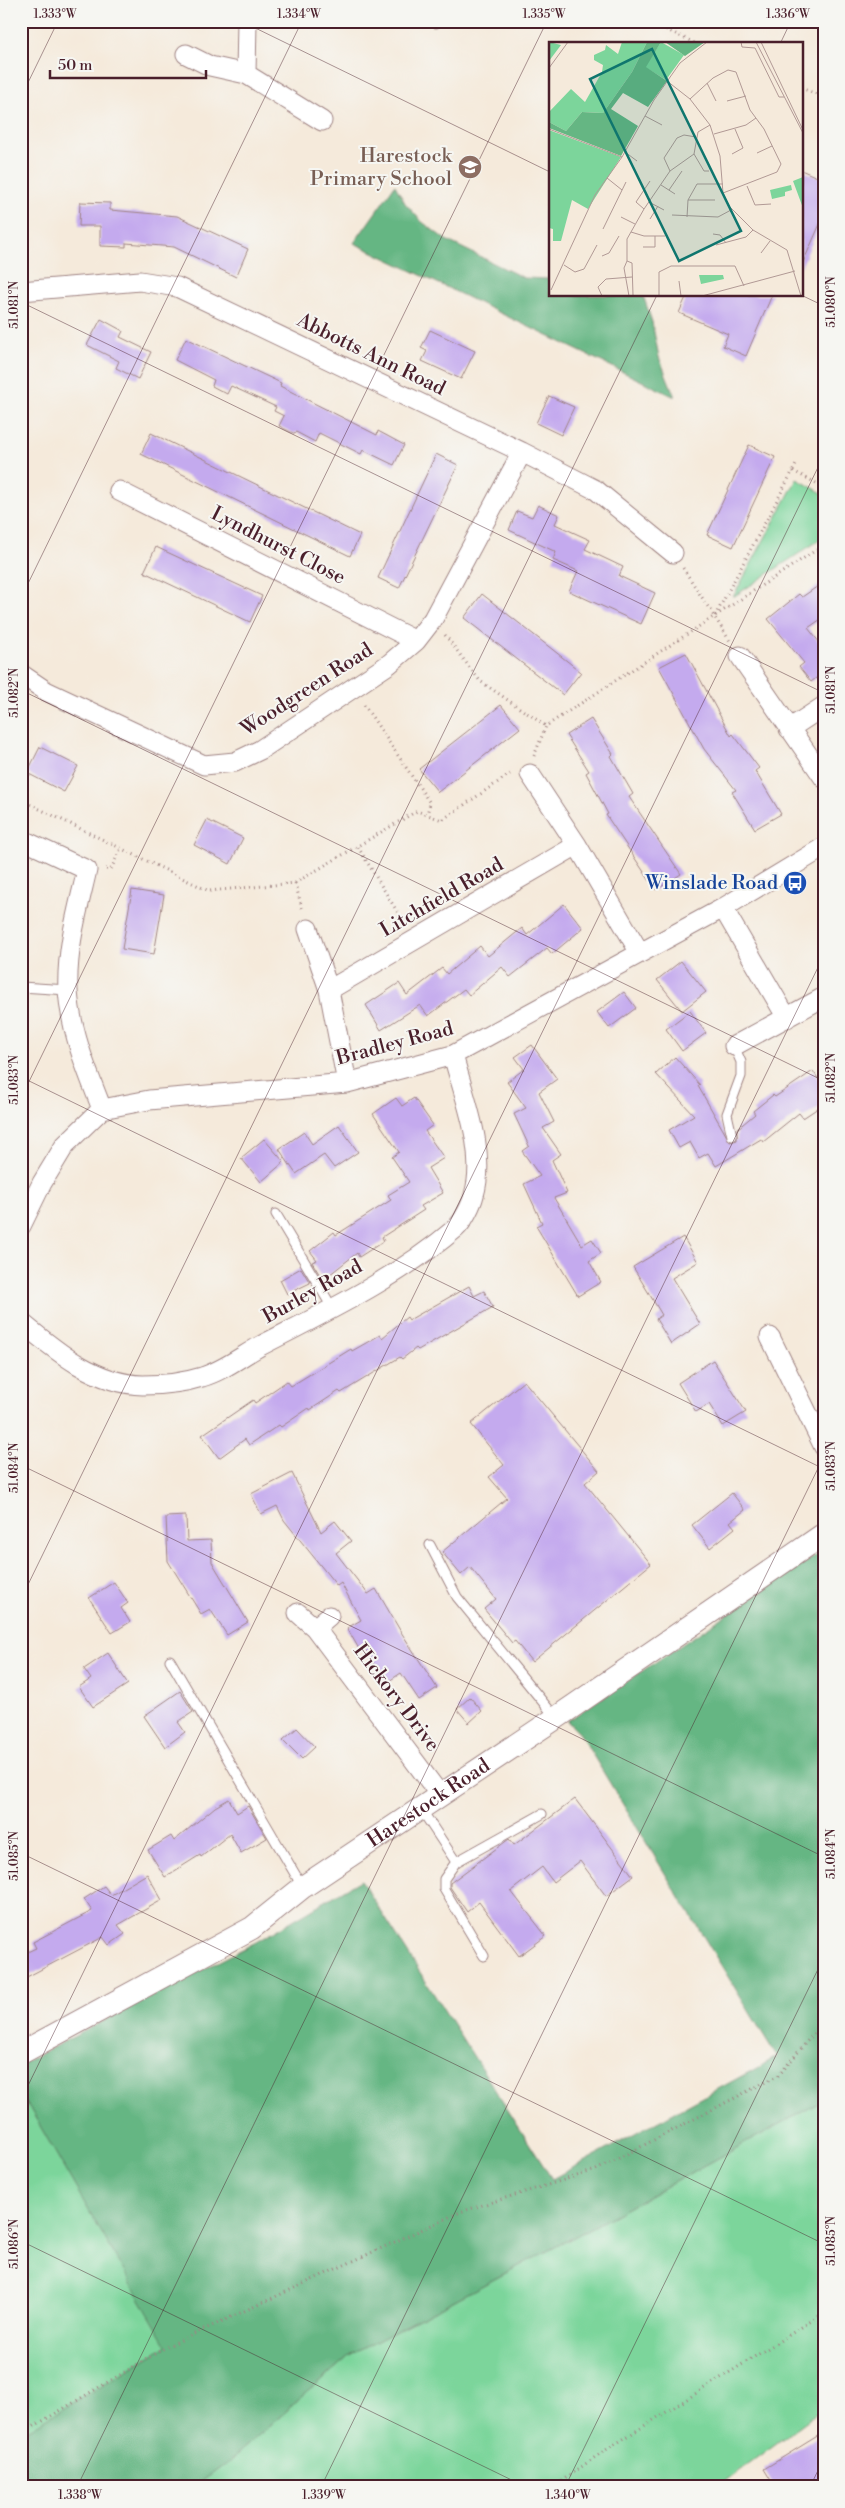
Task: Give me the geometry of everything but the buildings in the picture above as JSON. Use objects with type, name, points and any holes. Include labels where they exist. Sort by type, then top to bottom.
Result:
[{"type":"street","points":[[246,21],[246,74]]},
{"type":"street","points":[[186,54],[210,66],[246,74],[322,121]]},
{"type":"street","name":"Abbotts Ann Road","points":[[21,292],[140,281],[177,287],[522,452],[596,490],[674,553]]},
{"type":"street","name":"Woodgreen Road","points":[[21,674],[46,691],[204,765],[235,762],[260,750],[354,690],[416,641],[433,619],[522,452]]},
{"type":"street","name":"Lyndhurst Close","points":[[119,491],[416,641]]},
{"type":"street","points":[[740,656],[824,778]]},
{"type":"street","points":[[790,728],[824,706]]},
{"type":"street","points":[[526,768],[577,845],[640,952]]},
{"type":"street","points":[[21,1226],[42,1183],[65,1145],[102,1108],[84,1065],[73,1027],[68,990],[76,919],[87,870],[23,840]]},
{"type":"street","name":"Litchfield Road","points":[[329,990],[577,845]]},
{"type":"street","name":"Bradley Road","points":[[102,1108],[149,1100],[347,1083],[453,1055],[723,908],[824,847]]},
{"type":"street","points":[[723,908],[786,1018]]},
{"type":"street","points":[[308,929],[329,990],[347,1083]]},
{"type":"street","points":[[734,1046],[824,997]]},
{"type":"street","name":"Burley Road","points":[[21,1322],[52,1348],[78,1365],[113,1380],[140,1384],[171,1384],[204,1377],[333,1309],[416,1258],[458,1226],[474,1196],[478,1151],[453,1055]]},
{"type":"street","points":[[770,1337],[824,1447]]},
{"type":"street","name":"Harestock Road","points":[[21,2053],[252,1928],[303,1887],[556,1718],[824,1534]]},
{"type":"street","name":"Hickory Drive","points":[[298,1614],[322,1622],[440,1795]]},
{"type":"lane","points":[[21,987],[68,990]]},
{"type":"lane","points":[[732,1136],[727,1114],[740,1076],[740,1062],[734,1046]]},
{"type":"lane","points":[[276,1214],[333,1309]]},
{"type":"lane","points":[[430,1545],[457,1597],[556,1718]]},
{"type":"lane","points":[[170,1660],[303,1887]]},
{"type":"lane","points":[[421,1809],[456,1862]]},
{"type":"lane","points":[[484,1956],[444,1890],[444,1879],[456,1862],[542,1814]]},
{"type":"path","points":[[648,21],[693,42]]},
{"type":"path","points":[[802,88],[824,97]]},
{"type":"path","points":[[714,616],[798,463]]},
{"type":"path","points":[[794,471],[824,487]]},
{"type":"path","points":[[21,800],[209,891],[294,883],[417,811],[442,820],[526,768],[546,726],[824,545]]},
{"type":"path","points":[[674,553],[740,656]]},
{"type":"path","points":[[433,619],[480,681],[546,726]]},
{"type":"path","points":[[354,690],[430,804],[427,814]]},
{"type":"path","points":[[358,847],[415,940]]},
{"type":"path","points":[[294,883],[308,929]]},
{"type":"path","points":[[21,2434],[168,2346],[460,2212],[596,2170],[780,2075],[824,2020]]},
{"type":"path","points":[[553,2487],[601,2453],[824,2312]]},
{"type":"green space","points":[[395,185],[405,203],[421,221],[446,240],[524,278],[549,279],[549,296],[643,296],[652,322],[659,357],[675,397],[354,243]]},
{"type":"green space","points":[[797,479],[824,494],[824,537],[733,597]]},
{"type":"green space","points":[[824,1550],[824,2100],[587,2230],[349,2356],[227,2463],[194,2487],[21,2487],[21,2434],[167,2346],[21,2093],[21,2064],[256,1942],[361,1880],[552,2179],[777,2057],[580,1734],[567,1721]]},
{"type":"green space","points":[[21,2093],[168,2346],[21,2434]]},
{"type":"green space","points":[[824,2100],[824,2408],[717,2487],[194,2487],[227,2463],[349,2356],[587,2230]]},
{"type":"place","name":"Harestock Primary School","points":[[470,167]]},
{"type":"place","name":"Winslade Road","points":[[795,883]]}]
